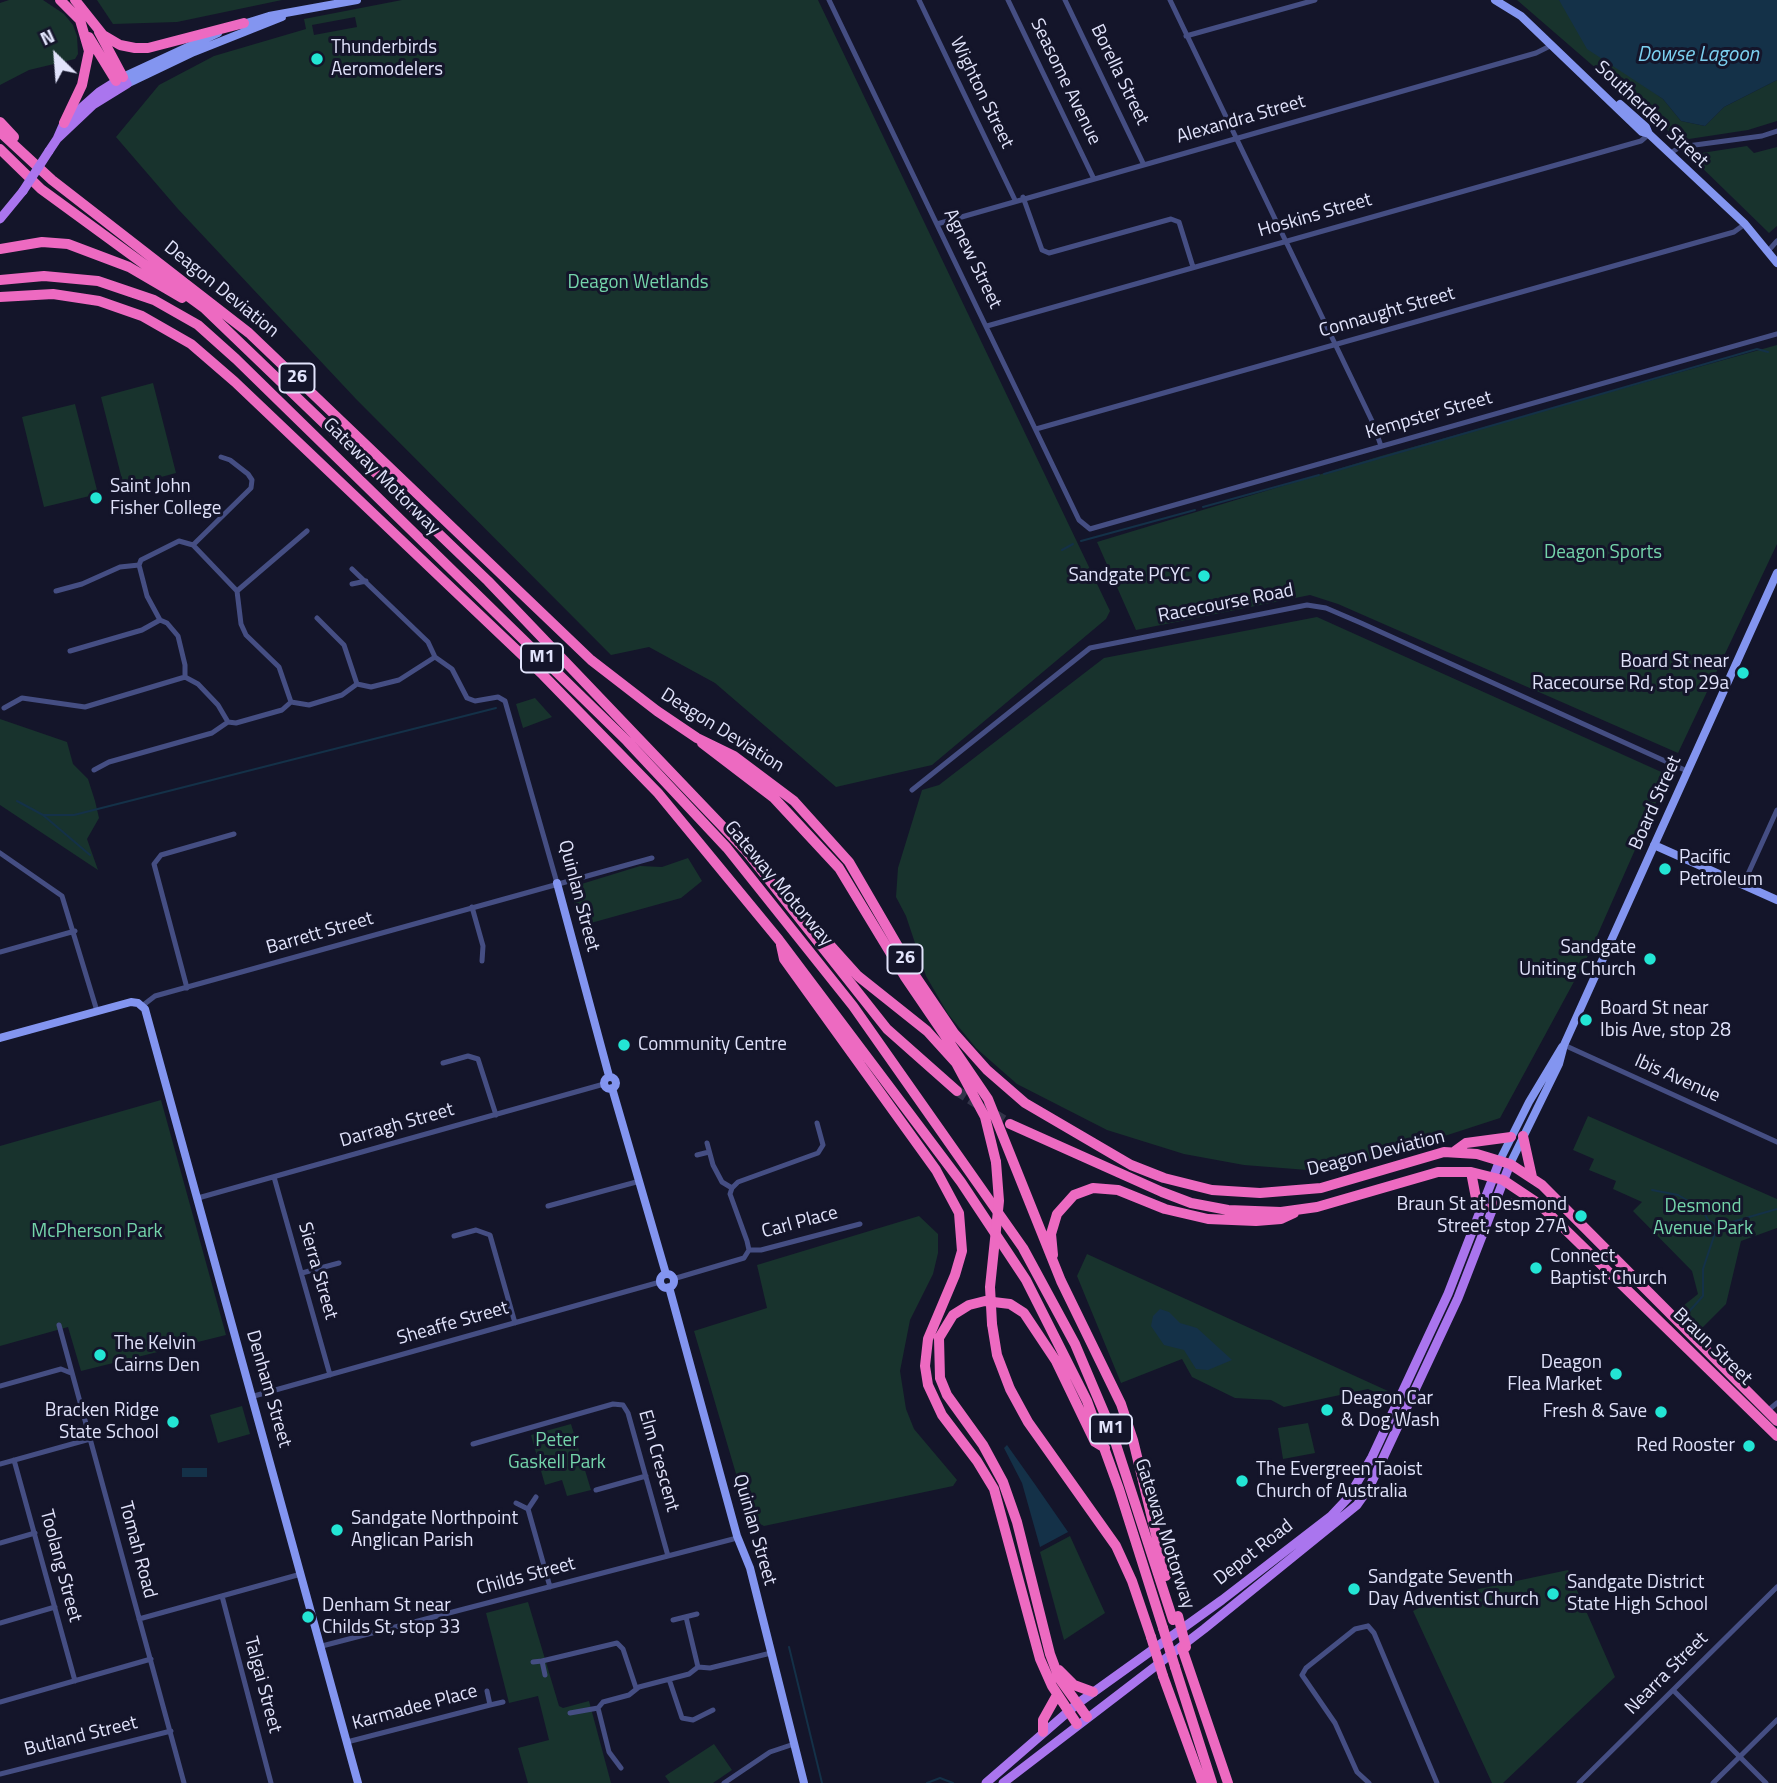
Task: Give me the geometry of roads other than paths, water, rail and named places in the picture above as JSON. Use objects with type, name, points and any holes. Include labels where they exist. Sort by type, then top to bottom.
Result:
[{"type":"highway","points":[[60,0],[73,10],[87,35],[122,82]]},
{"type":"highway","points":[[75,0],[99,32],[122,82]]},
{"type":"highway","points":[[99,32],[120,45],[142,49],[244,23]]},
{"type":"highway","points":[[64,123],[87,71],[87,35]]},
{"type":"highway","points":[[0,122],[20,143],[24,154]]},
{"type":"highway","name":"Deagon Deviation","points":[[0,132],[60,186],[249,333],[591,660],[696,738],[734,755],[779,787],[830,838],[865,888],[931,1000],[978,1061],[1025,1103],[1107,1153],[1147,1172],[1194,1186],[1267,1193],[1340,1185],[1421,1157],[1454,1152],[1505,1162]]},
{"type":"highway","name":"Deagon Deviation","points":[[0,149],[41,189],[204,308],[488,581],[694,794],[760,869],[887,1029],[957,1091]]},
{"type":"highway","points":[[0,249],[42,242],[68,244],[129,267],[192,305],[204,308]]},
{"type":"highway","name":"Gateway Motorway","points":[[0,280],[44,276],[98,281],[153,300],[181,314],[211,336],[635,750],[727,848],[853,1006],[989,1196],[1051,1296],[1111,1429],[1228,1783]]},
{"type":"highway","name":"Gateway Motorway","points":[[0,297],[53,294],[118,307],[168,329],[201,353],[588,719],[692,832],[779,940],[1000,1238],[1058,1340],[1105,1448],[1212,1783]]},
{"type":"highway","points":[[696,738],[789,812],[847,879],[905,977],[988,1098],[1055,1266],[1121,1404],[1175,1618]]},
{"type":"highway","points":[[760,869],[858,976],[927,1031],[956,1063],[985,1116],[996,1162],[999,1201],[990,1279],[992,1324],[998,1355],[1010,1389],[1028,1422],[1116,1546],[1131,1577],[1202,1783]]},
{"type":"highway","points":[[779,940],[784,959],[936,1170],[959,1213],[962,1251],[955,1275],[928,1339],[926,1376],[934,1403],[983,1469],[998,1500],[1036,1647],[1057,1695],[1077,1724]]},
{"type":"highway","name":"Deagon Deviation","points":[[1010,1124],[1045,1142],[1191,1203],[1255,1212],[1301,1210],[1333,1204],[1438,1172],[1471,1172],[1498,1178]]},
{"type":"highway","points":[[1523,1136],[1532,1177]]},
{"type":"highway","points":[[1454,1152],[1466,1143],[1511,1137]]},
{"type":"highway","name":"26","points":[[1505,1162],[1532,1177]]},
{"type":"highway","points":[[1471,1172],[1476,1198],[1486,1206],[1507,1203],[1527,1206],[1539,1204]]},
{"type":"highway","name":"Braun Street","points":[[1532,1177],[1777,1421]]},
{"type":"highway","name":"Braun Street","points":[[1498,1178],[1539,1204],[1777,1436]]},
{"type":"highway","points":[[1055,1266],[1051,1234],[1057,1214],[1074,1195],[1093,1188],[1118,1189],[1165,1209],[1208,1219],[1281,1219],[1301,1210]]},
{"type":"highway","points":[[1087,1717],[1059,1678],[1003,1482],[983,1445],[947,1395],[940,1378],[938,1347],[948,1322],[960,1310],[985,1301],[1010,1304],[1024,1313],[1055,1361],[1095,1442],[1105,1448]]},
{"type":"highway","points":[[1056,1667],[1074,1685],[1093,1692]]},
{"type":"highway","points":[[1043,1732],[1042,1720],[1057,1695]]},
{"type":"main road","points":[[57,139],[64,123],[122,82]]},
{"type":"main road","points":[[0,219],[23,191],[57,139],[122,82]]},
{"type":"main road","name":"Depot Road","points":[[986,1783],[1077,1704],[1240,1586],[1331,1516],[1348,1498],[1372,1457],[1448,1294],[1505,1162]]},
{"type":"main road","name":"Depot Road","points":[[1003,1783],[1204,1629],[1357,1505],[1368,1488],[1458,1298],[1486,1206]]},
{"type":"street","points":[[122,82],[173,52],[244,23],[357,0]]},
{"type":"street","name":"Agnew Street","points":[[830,0],[1079,520],[1090,529]]},
{"type":"street","name":"Wighton Street","points":[[919,0],[1015,200]]},
{"type":"street","name":"Seasome Avenue","points":[[1008,0],[1093,177]]},
{"type":"street","name":"Borella Street","points":[[1065,0],[1143,163]]},
{"type":"street","points":[[1170,0],[1381,446]]},
{"type":"street","points":[[1185,36],[1299,2],[1315,0]]},
{"type":"street","name":"Southerden Street","points":[[1495,0],[1521,16],[1642,132],[1649,134],[1745,224],[1777,263]]},
{"type":"street","points":[[122,82],[291,13]]},
{"type":"street","name":"Alexandra Street","points":[[937,224],[1093,177],[1536,53],[1552,45]]},
{"type":"street","points":[[1669,153],[1680,146],[1762,136],[1777,131]]},
{"type":"street","name":"Hoskins Street","points":[[987,326],[1640,141],[1649,134]]},
{"type":"street","points":[[1023,197],[1042,250],[1049,253],[1171,219],[1179,222],[1193,267]]},
{"type":"street","name":"Connaught Street","points":[[1036,429],[1734,232],[1745,224]]},
{"type":"street","points":[[1768,251],[1777,241]]},
{"type":"street","name":"Kempster Street","points":[[1090,529],[1777,334]]},
{"type":"street","points":[[194,545],[251,488],[252,480],[247,474],[230,460],[220,457]]},
{"type":"street","points":[[237,591],[307,531]]},
{"type":"street","points":[[56,591],[82,584],[120,567],[139,565],[146,556],[179,541],[189,541],[237,591],[241,624],[246,635],[279,667],[290,702]]},
{"type":"street","points":[[139,565],[147,596],[160,620],[167,623],[178,636],[186,665],[185,677]]},
{"type":"street","points":[[290,702],[309,705],[342,695],[357,684],[371,687],[399,680],[435,657],[428,642],[352,569]]},
{"type":"street","name":"Board Street","points":[[1505,1162],[1511,1137],[1564,1045],[1777,573]]},
{"type":"street","points":[[352,584],[366,581]]},
{"type":"street","name":"Racecourse Road","points":[[912,790],[1090,648],[1307,605],[1326,608],[1361,623],[1687,771]]},
{"type":"street","points":[[317,618],[344,645],[357,684]]},
{"type":"street","points":[[70,651],[142,630],[160,620]]},
{"type":"street","name":"Quinlan Street","points":[[435,657],[452,669],[467,698],[475,701],[498,697],[505,701],[513,725],[557,883],[606,1080],[616,1082],[612,1088],[737,1538],[750,1568],[804,1783]]},
{"type":"street","points":[[4,708],[22,698],[85,707],[185,677],[198,684],[228,722]]},
{"type":"street","points":[[94,769],[109,762],[212,733],[228,722],[236,723],[282,710],[290,702]]},
{"type":"street","points":[[1743,885],[1777,810]]},
{"type":"street","points":[[187,988],[154,864],[161,855],[234,834]]},
{"type":"street","points":[[1654,845],[1777,900]]},
{"type":"street","points":[[0,853],[62,896],[75,931],[97,1012]]},
{"type":"street","name":"Barrett Street","points":[[0,1038],[131,1002],[142,1006],[155,996],[652,858]]},
{"type":"street","points":[[472,907],[483,946],[482,961]]},
{"type":"street","points":[[0,952],[75,931]]},
{"type":"street","name":"Denham Street","points":[[142,1006],[254,1396],[358,1783]]},
{"type":"street","name":"Board Street","points":[[1505,1162],[1523,1136],[1559,1065],[1564,1045]]},
{"type":"street","name":"Ibis Avenue","points":[[1564,1045],[1777,1142]]},
{"type":"street","points":[[443,1063],[468,1056],[478,1059],[496,1115]]},
{"type":"street","name":"Darragh Street","points":[[198,1198],[496,1115],[606,1080]]},
{"type":"street","points":[[749,1250],[730,1194],[732,1188],[738,1182],[818,1153],[823,1145],[817,1123]]},
{"type":"street","points":[[821,1133],[831,1130]]},
{"type":"street","points":[[707,1143],[722,1182],[732,1188]]},
{"type":"street","points":[[697,1155],[709,1152]]},
{"type":"street","name":"Sierra Street","points":[[274,1177],[330,1375]]},
{"type":"street","points":[[548,1206],[640,1181]]},
{"type":"street","name":"Carl Place","points":[[667,1281],[744,1258],[749,1250],[761,1250],[860,1224]]},
{"type":"street","points":[[454,1236],[476,1230],[490,1235],[515,1323]]},
{"type":"street","points":[[302,1273],[339,1263]]},
{"type":"street","name":"Sheaffe Street","points":[[254,1396],[667,1281]]},
{"type":"street","name":"Tomah Road","points":[[59,1325],[184,1783]]},
{"type":"street","points":[[0,1386],[61,1369],[71,1373]]},
{"type":"street","points":[[1757,1416],[1768,1412],[1777,1403]]},
{"type":"street","name":"Elm Crescent","points":[[473,1444],[621,1404],[628,1413],[668,1556]]},
{"type":"street","points":[[0,1464],[90,1439]]},
{"type":"street","name":"Toolang Street","points":[[14,1460],[75,1681]]},
{"type":"street","points":[[596,1490],[646,1476]]},
{"type":"street","points":[[528,1509],[536,1497]]},
{"type":"street","points":[[516,1503],[528,1509],[550,1587]]},
{"type":"street","points":[[0,1543],[35,1533]]},
{"type":"street","name":"Childs Street","points":[[323,1646],[737,1538]]},
{"type":"street","points":[[139,1619],[302,1573]]},
{"type":"street","name":"Nearra Street","points":[[1579,1783],[1777,1587]]},
{"type":"street","name":"Talgai Street","points":[[222,1596],[271,1783]]},
{"type":"street","points":[[0,1623],[55,1608]]},
{"type":"street","points":[[673,1620],[697,1614]]},
{"type":"street","points":[[686,1617],[698,1667]]},
{"type":"street","points":[[1367,1626],[1369,1619]]},
{"type":"street","points":[[1367,1626],[1356,1629],[1299,1674],[1335,1723],[1357,1772],[1369,1783]]},
{"type":"street","points":[[1367,1626],[1374,1633],[1437,1783]]},
{"type":"street","points":[[533,1662],[617,1643],[623,1649],[636,1688]]},
{"type":"street","points":[[570,1713],[598,1708],[603,1702],[629,1695],[636,1688],[689,1674],[698,1667],[710,1668],[771,1653]]},
{"type":"street","points":[[0,1702],[151,1660]]},
{"type":"street","points":[[542,1661],[545,1675]]},
{"type":"street","points":[[669,1679],[682,1718],[693,1720],[713,1710]]},
{"type":"street","points":[[1673,1690],[1766,1783]]},
{"type":"street","name":"Karmadee Place","points":[[487,1691],[490,1705]]},
{"type":"street","name":"Karmadee Place","points":[[347,1742],[503,1702]]},
{"type":"street","points":[[598,1708],[609,1752],[621,1768]]},
{"type":"street","points":[[1713,1783],[1777,1720]]},
{"type":"street","name":"Butland Street","points":[[0,1774],[171,1731]]},
{"type":"street","points":[[724,1783],[770,1752],[794,1744]]},
{"type":"water","name":"Dowse Lagoon","points":[[1559,0],[1777,0],[1777,80],[1724,107],[1705,126],[1681,121],[1663,99],[1587,49]]},
{"type":"water","points":[[1160,1309],[1169,1312],[1180,1323],[1197,1328],[1232,1360],[1208,1370],[1196,1369],[1184,1350],[1164,1345],[1151,1326],[1153,1316]]},
{"type":"water","points":[[1007,1445],[1068,1532],[1040,1547],[1022,1483],[1004,1448]]},
{"type":"water","points":[[182,1468],[207,1468],[207,1477],[182,1477]]},
{"type":"waterway","points":[[1324,474],[1757,349],[1768,352]]},
{"type":"waterway","points":[[1203,507],[1319,475]]},
{"type":"waterway","points":[[1081,541],[1195,510]]},
{"type":"waterway","points":[[1062,550],[1073,544]]},
{"type":"waterway","points":[[43,815],[74,815],[496,708]]},
{"type":"waterway","points":[[17,801],[43,815],[90,855]]},
{"type":"waterway","points":[[1652,1190],[1678,1195],[1702,1209],[1708,1220],[1718,1226],[1777,1209]]},
{"type":"waterway","points":[[1684,1317],[1703,1296],[1703,1269],[1717,1227]]},
{"type":"waterway","points":[[789,1647],[822,1783]]},
{"type":"waterway","points":[[927,1783],[940,1778],[953,1783]]},
{"type":"tunnel","points":[[957,1091],[1010,1124]]},
{"type":"place","name":"Thunderbirds Aeromodelers","points":[[317,59]]},
{"type":"place","name":"Saint John Fisher College","points":[[96,498]]},
{"type":"place","name":"Sandgate PCYC","points":[[1204,576]]},
{"type":"place","name":"Board St near Racecourse Rd, stop 29a","points":[[1743,673]]},
{"type":"place","name":"Pacific Petroleum","points":[[1665,869]]},
{"type":"place","name":"Sandgate Uniting Church","points":[[1650,959]]},
{"type":"place","name":"Board St near Ibis Ave, stop 28","points":[[1586,1020]]},
{"type":"place","name":"Community Centre","points":[[624,1045]]},
{"type":"place","name":"Braun St at Desmond Street, stop 27A","points":[[1581,1216]]},
{"type":"place","name":"Connect Baptist Church","points":[[1536,1268]]},
{"type":"place","name":"The Kelvin Cairns Den","points":[[100,1355]]},
{"type":"place","name":"Deagon Flea Market","points":[[1616,1374]]},
{"type":"place","name":"Deagon Car & Dog Wash","points":[[1327,1410]]},
{"type":"place","name":"Fresh & Save","points":[[1661,1412]]},
{"type":"place","name":"Bracken Ridge State School","points":[[173,1422]]},
{"type":"place","name":"Red Rooster","points":[[1749,1446]]},
{"type":"place","name":"The Evergreen Taoist Church of Australia","points":[[1242,1481]]},
{"type":"place","name":"Sandgate Northpoint Anglican Parish","points":[[337,1530]]},
{"type":"place","name":"Sandgate Seventh Day Adventist Church","points":[[1354,1589]]},
{"type":"place","name":"Sandgate District State High School","points":[[1553,1594]]},
{"type":"place","name":"Denham St near Childs St, stop 33","points":[[308,1617]]},
{"type":"park label","name":"Deagon Wetlands","points":[[638,283]]},
{"type":"park label","name":"Deagon Sports","points":[[1603,553]]},
{"type":"park label","name":"Desmond Avenue Park","points":[[1703,1218]]},
{"type":"park label","name":"McPherson Park","points":[[97,1232]]},
{"type":"park label","name":"Peter Gaskell Park","points":[[557,1452]]}]
